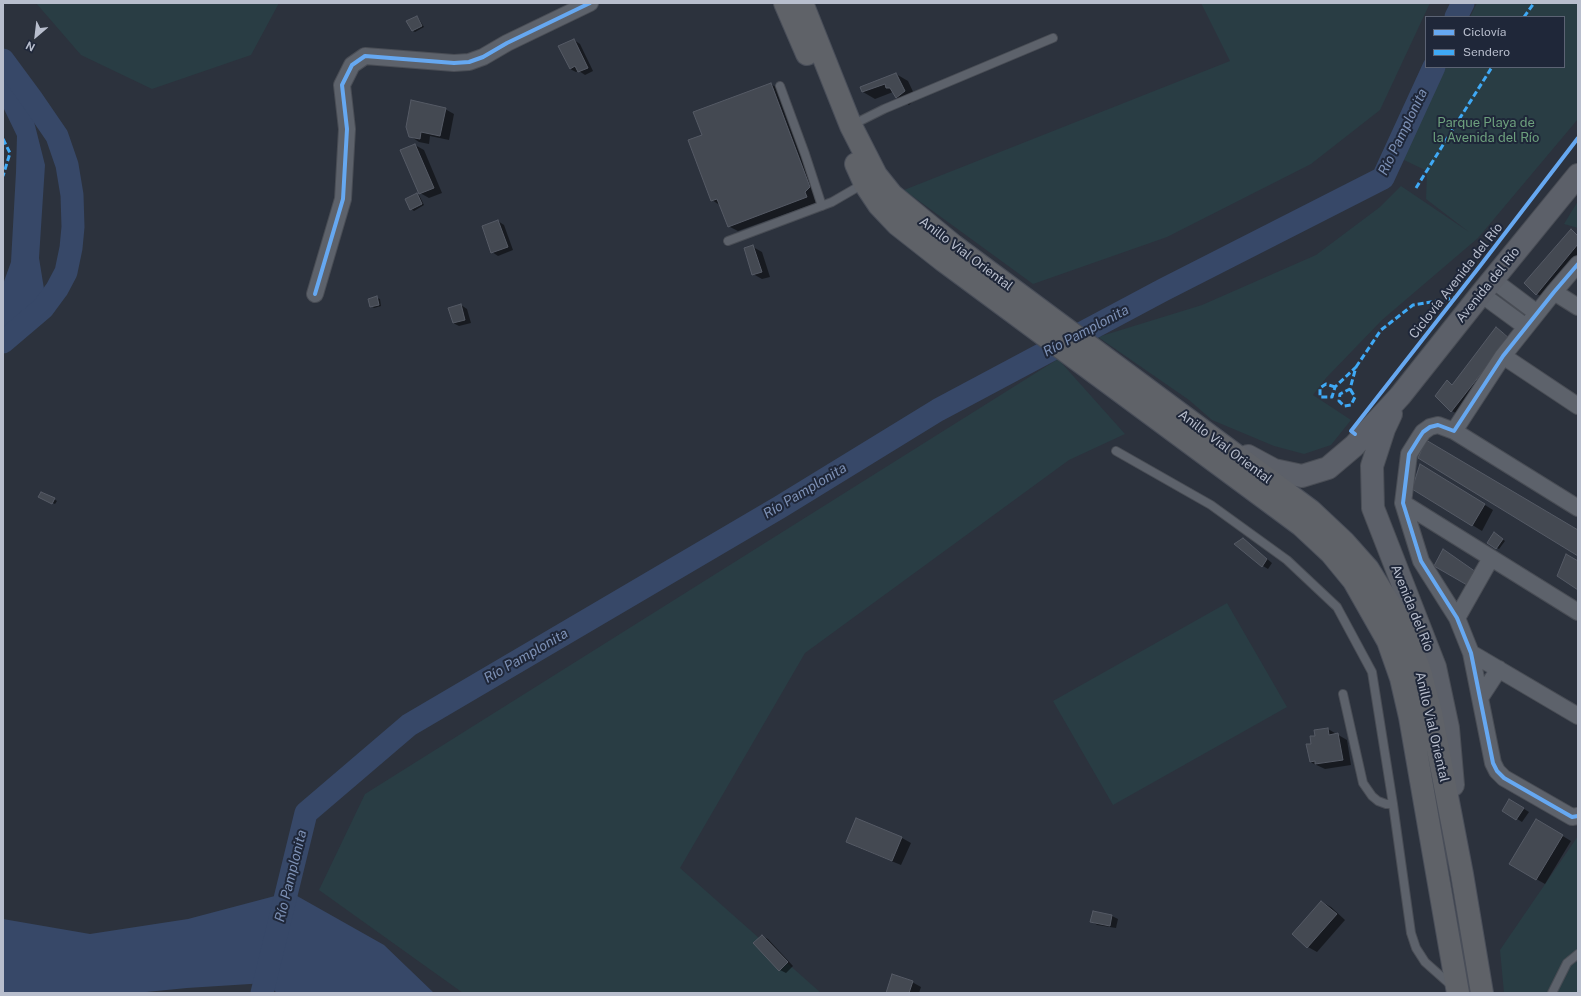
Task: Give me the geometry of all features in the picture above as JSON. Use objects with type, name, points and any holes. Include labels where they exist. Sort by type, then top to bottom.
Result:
[{"type":"highway","name":"Anillo Vial Oriental","points":[[784,3],[865,184],[879,205],[897,224],[949,253],[1205,439],[1311,511],[1344,542],[1368,570],[1403,626],[1420,671],[1431,713],[1462,874],[1482,993]]},
{"type":"highway","name":"Anillo Vial Oriental","points":[[802,3],[851,126],[876,174],[892,195],[949,253]]},
{"type":"highway","name":"Anillo Vial Oriental","points":[[1205,439],[1301,524],[1331,554],[1354,581],[1388,641],[1401,678],[1410,717],[1458,992]]},
{"type":"main road","name":"Avenida del Río","points":[[1205,439],[1274,470],[1302,476],[1328,468],[1334,464],[1354,446],[1400,396],[1578,175]]},
{"type":"main road","name":"Avenida del Río","points":[[1400,396],[1384,429],[1372,466],[1373,508],[1435,667],[1448,728],[1462,874]]},
{"type":"street","points":[[315,294],[343,199],[347,129],[342,86],[352,65],[365,56],[469,62],[483,57],[507,43],[590,3]]},
{"type":"street","points":[[1454,431],[1503,356],[1578,264]]},
{"type":"street","points":[[1487,287],[1537,313]]},
{"type":"street","points":[[1487,287],[1526,327]]},
{"type":"street","points":[[1554,292],[1578,307]]},
{"type":"street","points":[[1503,356],[1578,406]]},
{"type":"street","points":[[1578,508],[1454,431],[1438,425],[1427,430],[1419,438],[1409,454],[1402,503],[1421,561],[1458,618],[1471,652],[1492,762],[1504,778],[1572,817],[1578,816]]},
{"type":"street","points":[[1402,503],[1578,612]]},
{"type":"street","points":[[1458,618],[1491,558]]},
{"type":"street","points":[[1471,652],[1578,716]]},
{"type":"street","points":[[1480,698],[1499,669]]},
{"type":"lane","points":[[851,126],[884,109],[1053,38]]},
{"type":"lane","points":[[780,86],[822,206]]},
{"type":"lane","points":[[728,241],[832,202],[865,184]]},
{"type":"lane","points":[[1116,451],[1217,510],[1287,560],[1337,607],[1372,672],[1393,804],[1411,933],[1416,948],[1425,962],[1458,992]]},
{"type":"lane","points":[[1343,694],[1363,783],[1372,796],[1378,801],[1386,804],[1393,804]]},
{"type":"lane","points":[[1552,993],[1567,963],[1578,954]]},
{"type":"green space","points":[[36,3],[279,3],[251,55],[152,89],[81,55]]},
{"type":"green space","points":[[1201,3],[1430,3],[1380,110],[1311,164],[1167,237],[1033,284],[904,190],[1230,61]]},
{"type":"green space","name":"Parque Playa de la Avenida del Río","points":[[1477,3],[1578,3],[1578,119],[1478,238],[1382,320],[1326,378],[1313,395],[1351,420],[1331,445],[1304,454],[1274,446],[1212,420],[1189,400],[1098,337],[1202,305],[1316,255],[1380,207],[1401,186],[1469,232],[1426,199],[1427,171],[1402,159],[1446,68],[1565,68],[1565,16],[1470,16]]},
{"type":"green space","points":[[1578,201],[1578,228],[1564,224]]},
{"type":"green space","points":[[1058,359],[1125,434],[1069,460],[805,653],[680,868],[821,993],[463,993],[319,890],[365,794]]},
{"type":"green space","points":[[1227,603],[1287,707],[1113,805],[1053,701]]},
{"type":"green space","points":[[1578,836],[1578,993],[1504,993],[1500,950]]},
{"type":"water","points":[[3,55],[22,74],[45,165],[39,258],[45,295],[3,346],[3,284],[11,262],[17,136],[3,107]]},
{"type":"water","points":[[290,892],[384,945],[434,993],[277,993],[266,983],[136,993],[3,993],[3,919],[90,934],[188,919]]},
{"type":"building","points":[[417,16],[422,26],[412,31],[406,21]]},
{"type":"building","points":[[574,39],[588,68],[578,72],[575,66],[570,69],[558,46]]},
{"type":"building","points":[[896,73],[905,91],[896,98],[890,88],[886,88],[885,84],[862,92],[860,87]]},
{"type":"building","points":[[771,83],[810,187],[805,192],[807,197],[728,227],[717,199],[711,201],[688,140],[702,135],[693,112]]},
{"type":"building","points":[[411,100],[446,108],[440,136],[421,132],[420,139],[409,137],[406,127]]},
{"type":"building","points":[[415,144],[434,188],[419,194],[400,150]]},
{"type":"building","points":[[417,193],[422,204],[410,210],[405,199]]},
{"type":"building","points":[[498,220],[508,247],[491,253],[482,226]]},
{"type":"building","points":[[1571,229],[1578,236],[1578,244],[1536,295],[1524,283]]},
{"type":"building","points":[[753,245],[762,272],[752,275],[744,248]]},
{"type":"building","points":[[377,296],[379,305],[370,307],[368,299]]},
{"type":"building","points":[[461,304],[465,320],[453,323],[448,308]]},
{"type":"building","points":[[1496,327],[1509,338],[1451,412],[1435,396],[1447,380],[1452,385]]},
{"type":"building","points":[[1426,440],[1578,530],[1578,556],[1418,458]]},
{"type":"building","points":[[1420,464],[1485,504],[1472,526],[1412,489]]},
{"type":"building","points":[[41,492],[55,498],[52,504],[38,497]]},
{"type":"building","points":[[1494,532],[1503,539],[1496,549],[1487,543]]},
{"type":"building","points":[[1243,538],[1267,559],[1262,567],[1234,544]]},
{"type":"building","points":[[1443,549],[1476,572],[1467,585],[1434,566]]},
{"type":"building","points":[[1566,554],[1578,561],[1578,590],[1557,576]]},
{"type":"building","points":[[1328,728],[1329,735],[1338,733],[1343,760],[1315,764],[1315,761],[1310,762],[1306,744],[1311,744],[1310,736],[1315,736],[1314,730]]},
{"type":"building","points":[[1509,799],[1524,808],[1516,820],[1502,811]]},
{"type":"building","points":[[856,818],[902,837],[892,861],[846,842]]},
{"type":"building","points":[[1536,819],[1563,835],[1536,880],[1509,864]]},
{"type":"building","points":[[1321,901],[1337,914],[1307,948],[1292,934]]},
{"type":"building","points":[[1093,911],[1112,915],[1110,926],[1090,922]]},
{"type":"building","points":[[762,935],[788,962],[779,971],[753,943]]},
{"type":"building","points":[[892,974],[913,981],[909,993],[886,993]]},
{"type":"waterway","name":"Río Pamplonita","points":[[1456,16],[1463,3]]},
{"type":"waterway","points":[[3,60],[57,136],[67,165],[72,195],[73,227],[71,248],[66,272],[57,289],[43,308],[3,342]]},
{"type":"waterway","name":"Río Pamplonita","points":[[262,993],[306,813],[409,725],[780,507],[938,410],[1163,290],[1383,178],[1434,68]]},
{"type":"marked path","points":[[1525,16],[1534,3]]},
{"type":"marked path","points":[[1416,188],[1491,68]]},
{"type":"marked path","points":[[3,139],[10,153],[3,176]]},
{"type":"marked path","points":[[1356,367],[1381,330],[1413,305],[1455,298]]},
{"type":"marked path","points":[[1335,387],[1326,384],[1320,388],[1320,397],[1332,397],[1335,387],[1356,367],[1350,389],[1340,394],[1339,401],[1344,406],[1351,405],[1355,397],[1350,389]]},
{"type":"cycle path","points":[[315,294],[343,199],[347,129],[342,85],[352,65],[365,56],[454,63],[469,62],[483,57],[507,43],[590,3]]},
{"type":"cycle path","name":"Ciclovía Avenida del Río","points":[[1355,434],[1351,431],[1578,138]]},
{"type":"cycle path","points":[[1578,264],[1503,356],[1454,431],[1438,425],[1430,427],[1423,432],[1409,454],[1403,503],[1421,561],[1457,618],[1471,653],[1493,763],[1497,771],[1504,778],[1572,817],[1578,816]]}]
